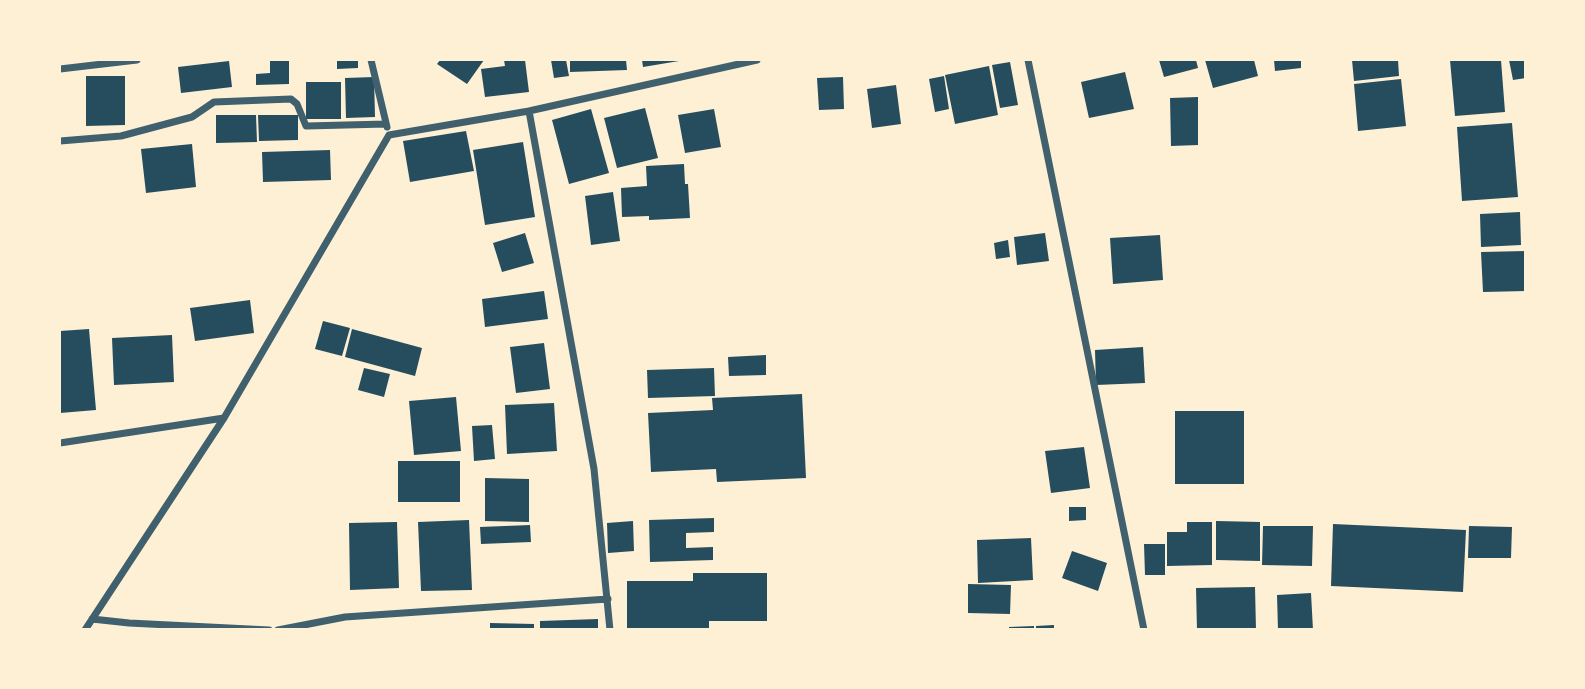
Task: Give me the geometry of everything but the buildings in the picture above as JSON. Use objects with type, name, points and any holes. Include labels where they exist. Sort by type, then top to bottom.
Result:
[{"type":"street","points":[[60,69],[137,60]]},
{"type":"street","points":[[85,629],[224,418],[389,135],[372,60]]},
{"type":"street","points":[[389,135],[529,111],[757,60]]},
{"type":"street","points":[[1027,60],[1144,629]]},
{"type":"street","points":[[60,141],[121,136],[192,117],[214,102],[291,99],[297,104],[306,126],[386,124]]},
{"type":"street","points":[[529,111],[594,469],[610,629]]},
{"type":"street","points":[[60,443],[224,418]]},
{"type":"street","points":[[278,629],[345,617],[608,599]]},
{"type":"street","points":[[92,619],[129,624],[269,629]]}]
